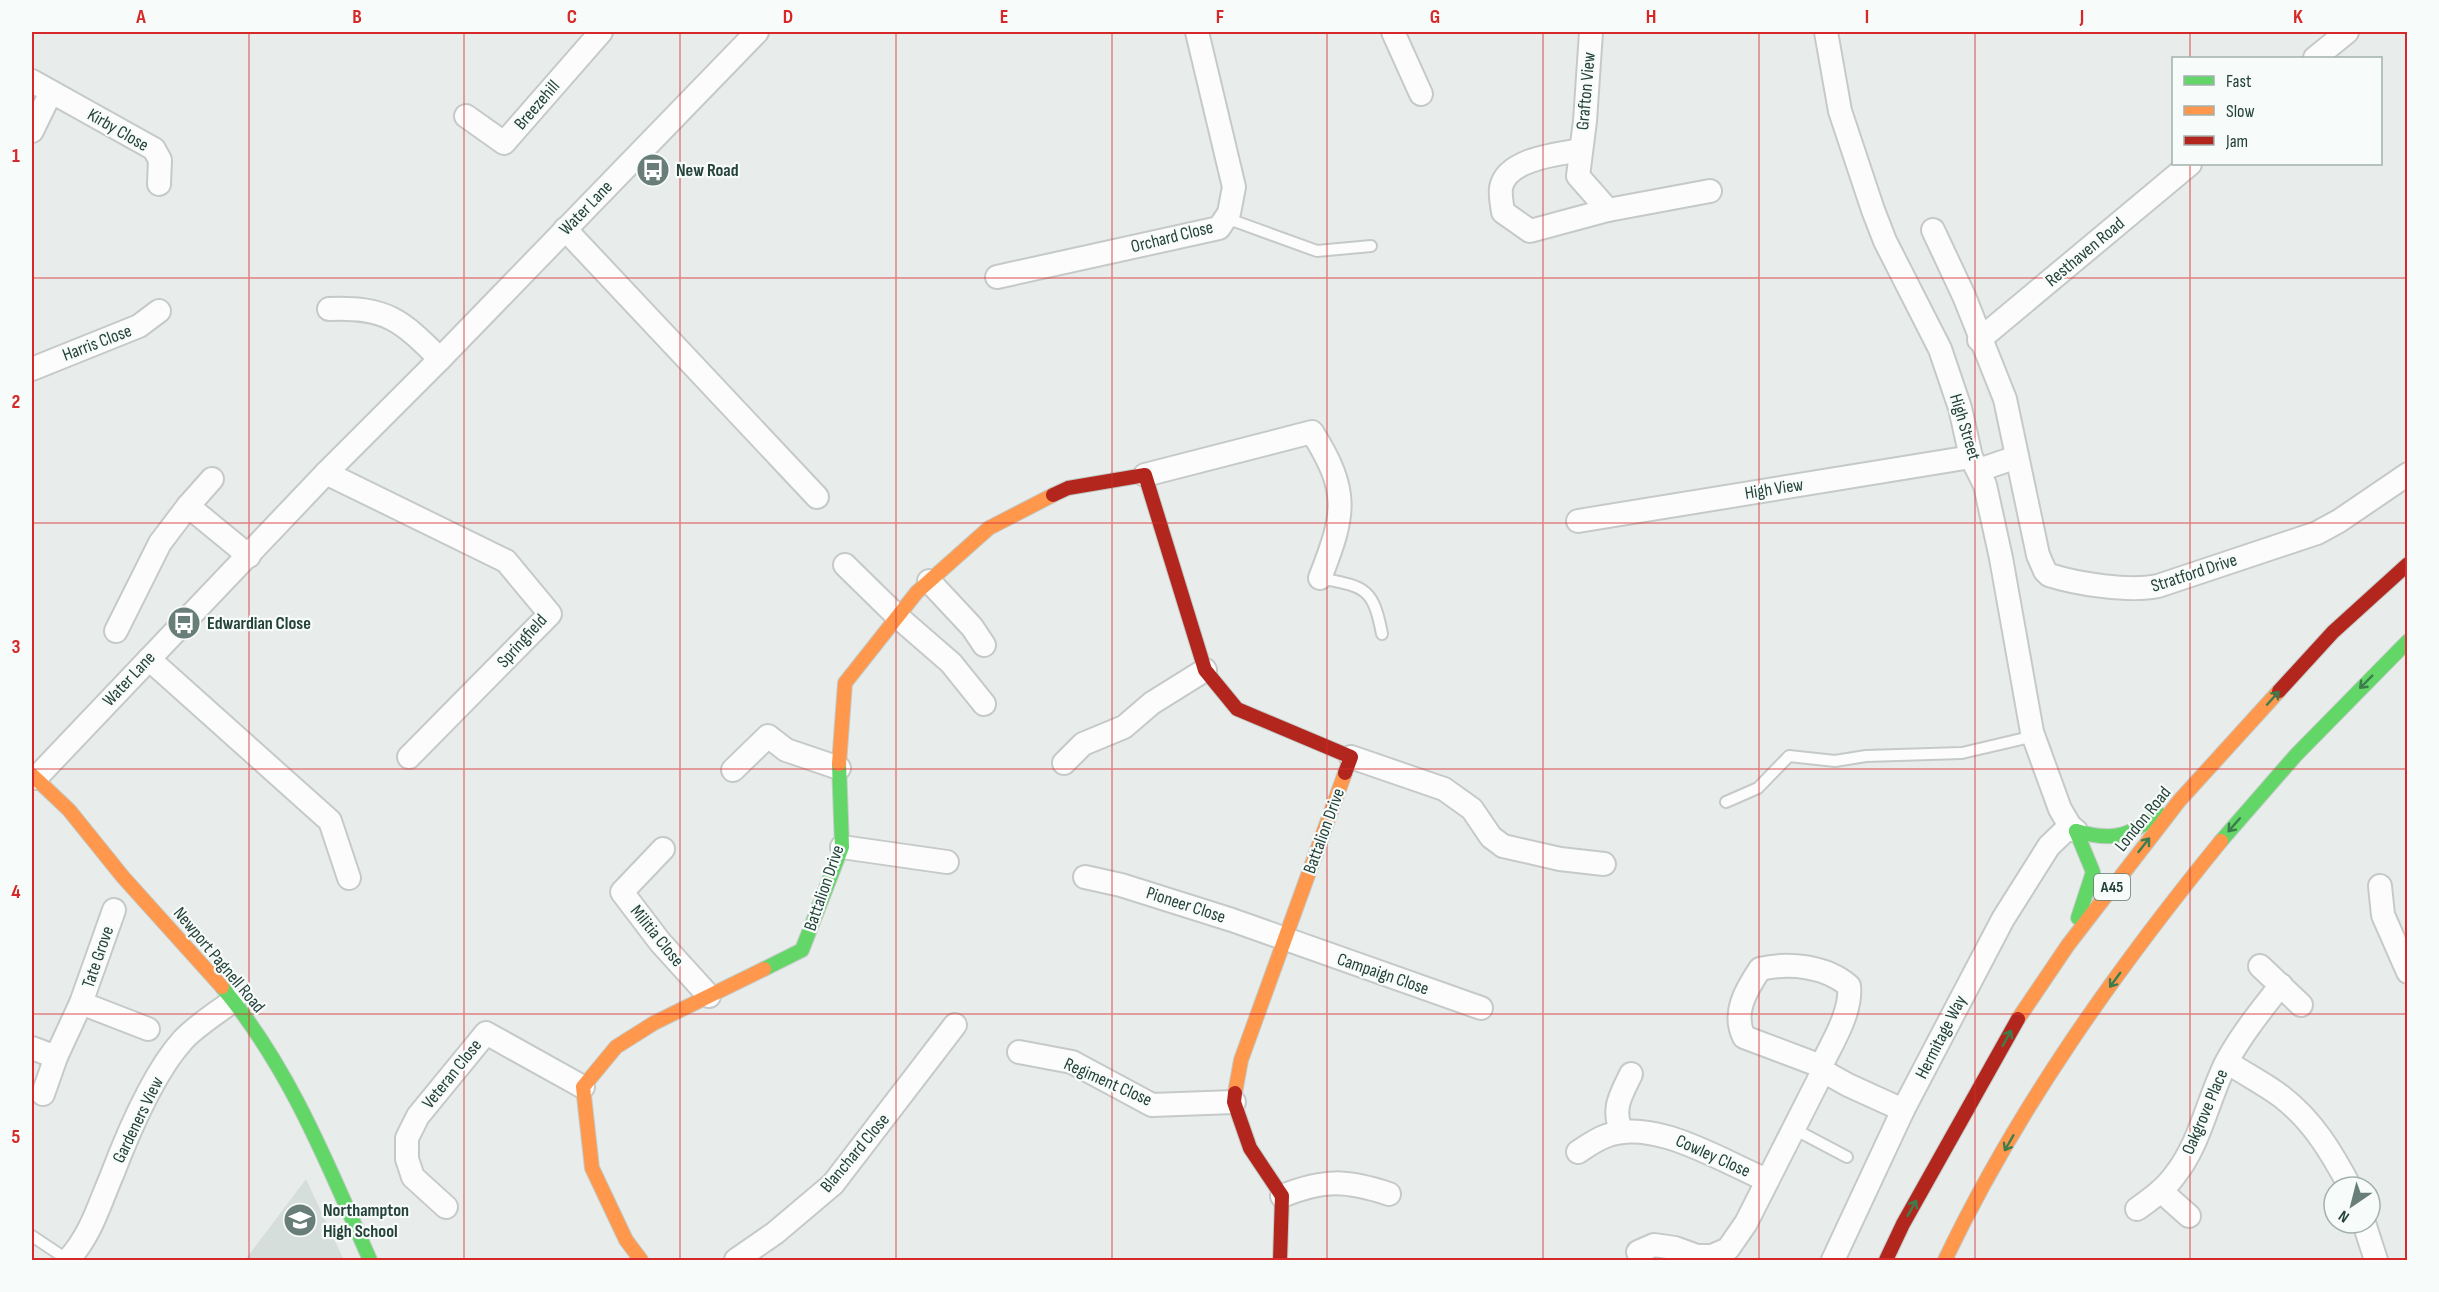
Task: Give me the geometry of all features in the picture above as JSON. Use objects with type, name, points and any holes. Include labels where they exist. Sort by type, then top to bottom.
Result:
[{"type":"main road","name":"Battalion Drive","points":[[583,1087],[616,1047],[654,1023],[802,950],[842,847],[838,768],[845,683],[917,592],[989,528],[1068,488],[1144,475]]},
{"type":"main road","points":[[1144,475],[1205,670],[1237,709],[1351,757]]},
{"type":"main road","name":"London Road","points":[[1886,1260],[1903,1224],[2017,1021],[2068,945],[2179,801],[2333,632],[2408,564]]},
{"type":"main road","points":[[1945,1260],[1956,1236],[2019,1125],[2078,1032],[2173,902],[2232,827],[2333,716],[2390,658],[2408,643]]},
{"type":"main road","name":"Battalion Drive","points":[[1282,1196],[1250,1148],[1234,1102],[1241,1060],[1351,757]]},
{"type":"main road","name":"Newport Pagnell Road","points":[[34,777],[80,821],[120,874],[234,1000],[280,1069],[304,1111],[370,1260]]},
{"type":"main road","points":[[2073,828],[2096,837],[2114,839],[2135,831],[2179,801]]},
{"type":"main road","points":[[2068,945],[2093,872],[2073,828]]},
{"type":"main road","points":[[583,1087],[592,1168],[626,1240],[641,1260]]},
{"type":"main road","points":[[1280,1260],[1282,1196]]},
{"type":"street","name":"Breezehill","points":[[466,116],[504,143],[601,32]]},
{"type":"street","name":"Water Lane","points":[[34,777],[249,556],[326,473],[440,359],[757,32]]},
{"type":"street","name":"Orchard Close","points":[[998,277],[1219,228],[1229,213],[1234,187],[1197,32]]},
{"type":"street","points":[[1393,32],[1421,94]]},
{"type":"street","name":"Grafton View","points":[[1591,32],[1578,176],[1608,210]]},
{"type":"street","name":"High Street","points":[[1826,32],[1840,111],[1869,198],[1885,241],[1940,350],[1960,408],[1975,463],[1985,485],[2034,736],[2060,809],[2073,828]]},
{"type":"street","points":[[2316,57],[2347,32]]},
{"type":"street","name":"Kirby Close","points":[[32,131],[41,87],[106,120],[154,149],[160,160],[159,184]]},
{"type":"street","name":"Grafton View","points":[[1581,150],[1540,157],[1511,171],[1501,187],[1503,212],[1530,231],[1608,210],[1710,191]]},
{"type":"street","name":"Resthaven Road","points":[[1979,340],[2189,165]]},
{"type":"street","points":[[565,229],[818,497]]},
{"type":"street","name":"Stratford Drive","points":[[1933,230],[1964,296],[1979,340],[2005,399],[2038,555],[2045,571],[2056,577],[2134,589],[2157,586],[2317,533],[2339,521],[2408,474]]},
{"type":"street","points":[[329,309],[351,308],[375,311],[395,318],[440,359]]},
{"type":"street","name":"Harris Close","points":[[32,369],[139,326],[159,311]]},
{"type":"street","name":"Battalion Drive","points":[[1144,475],[1312,432],[1329,459],[1339,486],[1340,513],[1335,539],[1320,578]]},
{"type":"street","points":[[1975,463],[2017,456]]},
{"type":"street","name":"High View","points":[[1578,520],[1975,463]]},
{"type":"street","name":"Springfield","points":[[326,473],[506,561],[550,614],[409,757]]},
{"type":"street","points":[[116,631],[160,543],[212,479]]},
{"type":"street","points":[[188,506],[249,556]]},
{"type":"street","points":[[845,565],[898,617],[951,663],[984,704]]},
{"type":"street","points":[[929,581],[972,627],[984,645]]},
{"type":"street","points":[[149,659],[330,821],[349,878]]},
{"type":"street","points":[[1064,764],[1083,744],[1125,727],[1152,703],[1205,670]]},
{"type":"street","points":[[733,770],[768,736],[786,750],[838,768]]},
{"type":"street","points":[[1351,757],[1444,789],[1472,809],[1491,837],[1503,846],[1560,859],[1604,864]]},
{"type":"street","name":"Hermitage Way","points":[[1833,1260],[1903,1110],[2003,919],[2049,846],[2073,828]]},
{"type":"street","points":[[842,847],[947,862]]},
{"type":"street","name":"Militia Close","points":[[663,849],[622,892],[660,942],[709,996]]},
{"type":"street","name":"Pioneer Close","points":[[1085,877],[1121,885],[1286,939]]},
{"type":"street","points":[[2379,886],[2383,915],[2408,972]]},
{"type":"street","name":"Tate Grove","points":[[43,1094],[56,1057],[81,1003],[114,910]]},
{"type":"street","name":"Campaign Close","points":[[1286,939],[1481,1008]]},
{"type":"street","name":"Cowley Close","points":[[1638,1252],[1654,1245],[1675,1248],[1698,1256],[1722,1257],[1746,1223],[1794,1129],[1822,1068],[1836,1037],[1850,997],[1849,986],[1839,978],[1820,970],[1779,965],[1760,969],[1748,987],[1738,1015],[1739,1027],[1744,1037],[1822,1068],[1848,1085],[1903,1110]]},
{"type":"street","points":[[2260,966],[2301,1005]]},
{"type":"street","name":"Oakgrove Place","points":[[2137,1209],[2161,1191],[2176,1174],[2193,1145],[2227,1062],[2246,1029],[2281,985]]},
{"type":"street","name":"Gardeners View","points":[[68,1260],[81,1246],[92,1227],[136,1119],[163,1068],[183,1039],[234,1000]]},
{"type":"street","name":"Tate Grove","points":[[81,1003],[148,1029]]},
{"type":"street","name":"Blanchard Close","points":[[736,1260],[775,1233],[833,1184],[955,1025]]},
{"type":"street","name":"Veteran Close","points":[[446,1207],[413,1177],[407,1159],[406,1138],[418,1116],[486,1033],[583,1087]]},
{"type":"street","points":[[32,1048],[56,1057]]},
{"type":"street","name":"Regiment Close","points":[[1018,1052],[1072,1062],[1152,1105],[1234,1102]]},
{"type":"street","name":"Oakgrove Place","points":[[2227,1062],[2283,1097],[2312,1126],[2331,1151],[2344,1175]]},
{"type":"street","points":[[1622,1132],[1616,1120],[1616,1107],[1631,1074]]},
{"type":"street","name":"Cowley Close","points":[[1578,1152],[1606,1136],[1622,1132],[1663,1135],[1767,1180]]},
{"type":"street","points":[[1282,1196],[1304,1187],[1332,1182],[1359,1184],[1389,1194]]},
{"type":"street","points":[[2161,1191],[2189,1216]]},
{"type":"street","points":[[2368,1235],[2376,1260]]},
{"type":"lane","points":[[1226,218],[1317,250],[1371,246]]},
{"type":"lane","points":[[1320,578],[1354,585],[1365,590],[1377,607],[1382,634]]},
{"type":"lane","points":[[1726,802],[1758,788],[1789,756],[1835,761],[1866,756],[1962,753],[2034,736]]},
{"type":"lane","points":[[1794,1129],[1847,1157]]},
{"type":"lane","points":[[32,1236],[68,1260]]},
{"type":"shaded area","name":"Northampton High School","points":[[306,1179],[344,1260],[245,1260]]},
{"type":"traffic: fast","points":[[2221,841],[2296,755],[2408,641]]},
{"type":"traffic: fast","points":[[764,969],[802,950],[842,847],[839,764]]},
{"type":"traffic: fast","points":[[2076,831],[2101,836],[2120,835],[2159,814]]},
{"type":"traffic: fast","points":[[2076,831],[2093,872],[2078,918]]},
{"type":"traffic: fast","points":[[222,987],[268,1050],[288,1084],[323,1153],[370,1260]]},
{"type":"traffic: slow","points":[[839,764],[845,683],[917,592],[989,528],[1053,495]]},
{"type":"traffic: slow","points":[[2018,1019],[2068,945],[2179,801],[2279,691]]},
{"type":"traffic: slow","points":[[1235,1093],[1241,1060],[1345,773]]},
{"type":"traffic: slow","points":[[32,775],[69,810],[123,877],[222,987]]},
{"type":"traffic: slow","points":[[1945,1260],[1973,1204],[2036,1095],[2107,990],[2221,841]]},
{"type":"traffic: slow","points":[[641,1260],[626,1240],[592,1168],[583,1087],[616,1047],[654,1023],[764,969]]},
{"type":"traffic: jam","points":[[1053,495],[1068,488],[1145,475],[1205,670],[1237,709],[1351,757],[1345,773]]},
{"type":"traffic: jam","points":[[2279,691],[2333,632],[2408,564]]},
{"type":"traffic: jam","points":[[1886,1260],[1903,1224],[2018,1019]]},
{"type":"traffic: jam","points":[[1235,1093],[1234,1102],[1250,1148],[1282,1196],[1280,1260]]},
{"type":"place","name":"New Road","points":[[653,170]]},
{"type":"place","name":"Edwardian Close","points":[[184,623]]},
{"type":"place","name":"Northampton High School","points":[[300,1220]]}]
